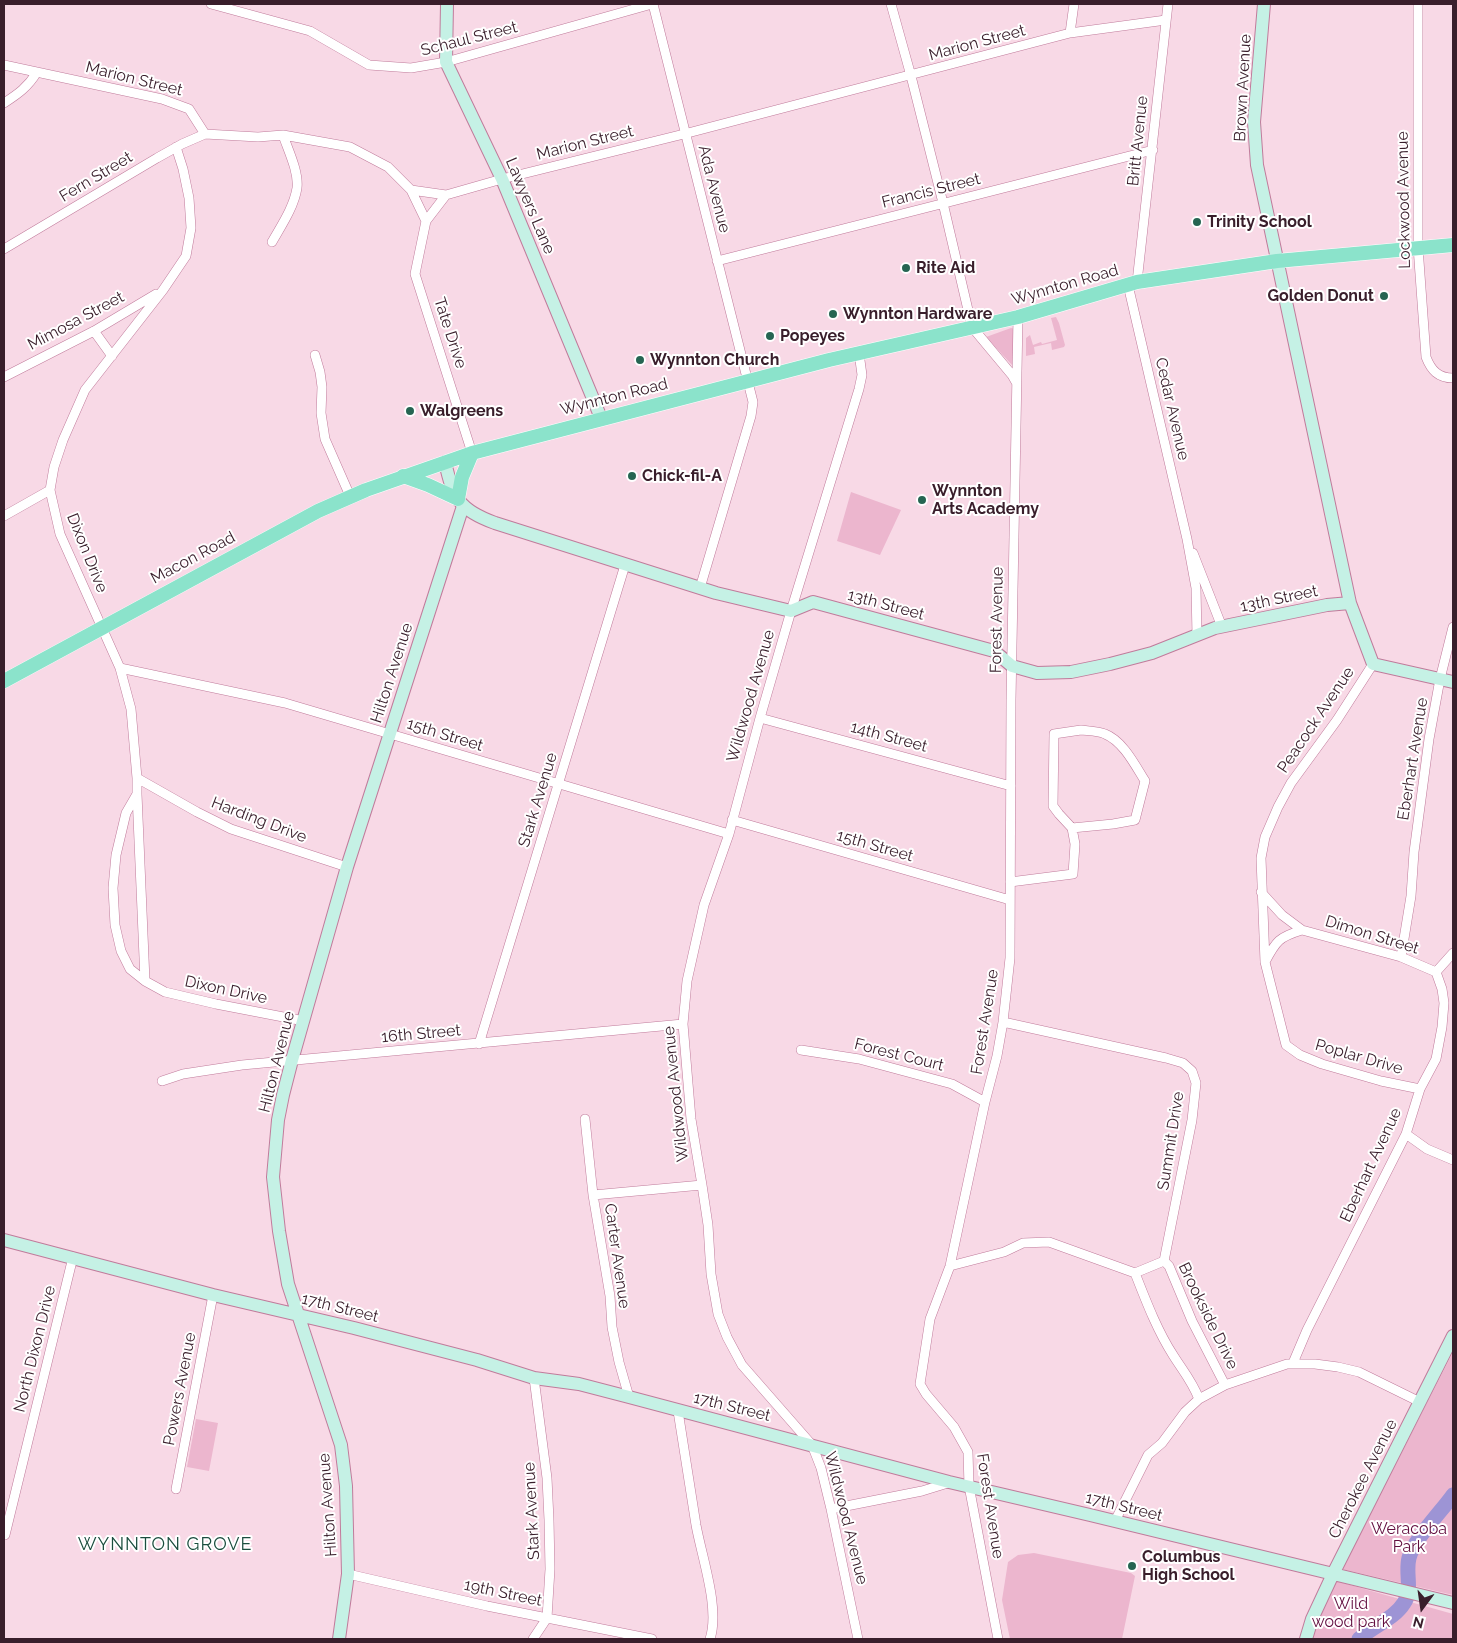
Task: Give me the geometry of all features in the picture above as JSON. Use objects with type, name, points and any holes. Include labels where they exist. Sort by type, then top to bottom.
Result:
[{"type":"main road","name":"Wynnton Road","points":[[404,476],[472,453],[601,418],[1018,317],[1133,284],[1277,261],[1453,245]]},
{"type":"main road","points":[[404,476],[428,485],[460,503],[462,477],[472,453]]},
{"type":"main road","name":"Macon Road","points":[[4,681],[293,524],[350,496],[404,476]]},
{"type":"street","name":"Schaul Street","points":[[211,4],[310,31],[369,65],[411,68],[446,62],[652,4]]},
{"type":"street","name":"Lawyers Lane","points":[[447,4],[446,62],[502,179],[601,418]]},
{"type":"street","name":"Ada Avenue","points":[[652,4],[747,382]]},
{"type":"street","points":[[891,4],[943,203],[972,327],[1016,382]]},
{"type":"street","points":[[1070,33],[1074,4]]},
{"type":"street","name":"Britt Avenue","points":[[1133,284],[1152,150],[1168,4]]},
{"type":"street","name":"Brown Avenue","points":[[1264,4],[1254,122],[1255,144],[1257,165],[1277,261]]},
{"type":"street","name":"Lockwood Avenue","points":[[1418,4],[1418,247],[1426,357],[1430,367],[1437,374],[1453,378]]},
{"type":"street","name":"Marion Street","points":[[411,190],[446,195],[502,179],[911,76],[1070,33],[1166,20]]},
{"type":"street","name":"Marion Street","points":[[4,65],[162,99],[189,109],[205,134]]},
{"type":"street","points":[[4,103],[20,94],[30,84],[37,72]]},
{"type":"street","points":[[205,134],[258,137],[283,135],[350,147],[388,168],[411,190],[426,221]]},
{"type":"street","name":"Fern Street","points":[[4,249],[176,147],[205,134]]},
{"type":"street","points":[[272,242],[290,207],[297,187],[295,171],[283,135]]},
{"type":"street","name":"Dixon Drive","points":[[145,981],[137,778],[131,710],[120,668],[60,534],[50,490],[54,467],[72,418],[85,390],[163,290],[186,256],[191,228],[189,198],[176,147]]},
{"type":"street","name":"Francis Street","points":[[716,261],[1152,150]]},
{"type":"street","name":"Tate Drive","points":[[446,195],[426,221],[415,274],[472,453]]},
{"type":"street","name":"Peacock Avenue","points":[[1277,261],[1350,603],[1373,664],[1337,720],[1291,783],[1278,807],[1266,837],[1261,858],[1265,962],[1279,1022]]},
{"type":"street","name":"Cedar Avenue","points":[[1133,284],[1187,539]]},
{"type":"street","name":"Mimosa Street","points":[[4,377],[94,331],[163,290]]},
{"type":"street","name":"Forest Avenue","points":[[998,1639],[969,1486],[968,1452],[954,1427],[920,1384],[930,1319],[950,1266],[985,1102],[997,1056],[1010,958],[1012,666],[1018,317]]},
{"type":"street","points":[[94,331],[112,356]]},
{"type":"street","name":"Wildwood Avenue","points":[[858,1639],[831,1509],[821,1468],[812,1444],[742,1365],[727,1337],[718,1314],[711,1274],[708,1226],[691,1119],[682,1024],[687,981],[704,907],[729,834],[791,610],[859,389],[862,375],[859,354]]},
{"type":"street","points":[[315,355],[322,387],[321,413],[325,439],[350,496]]},
{"type":"street","points":[[700,588],[750,416],[753,402],[747,382]]},
{"type":"street","points":[[444,462],[453,492],[460,503],[482,518],[700,588],[791,610]]},
{"type":"street","points":[[4,516],[50,490]]},
{"type":"street","name":"Hilton Avenue","points":[[339,1639],[348,1574],[346,1486],[341,1445],[288,1284],[275,1206],[273,1178],[278,1120],[282,1095],[347,867],[460,503]]},
{"type":"street","points":[[1187,539],[1222,627]]},
{"type":"street","points":[[1187,539],[1196,588],[1197,636]]},
{"type":"street","name":"Stark Avenue","points":[[479,1044],[626,565]]},
{"type":"street","name":"13th Street","points":[[791,610],[813,602],[994,651],[1012,666],[1037,673],[1071,672],[1110,664],[1152,653],[1222,627],[1327,605],[1350,603]]},
{"type":"street","name":"Eberhart Avenue","points":[[1401,957],[1411,896],[1414,852],[1429,739],[1440,679],[1453,626]]},
{"type":"street","points":[[1373,664],[1453,682]]},
{"type":"street","name":"15th Street","points":[[120,668],[285,703],[729,834]]},
{"type":"street","name":"14th Street","points":[[760,718],[1011,786]]},
{"type":"street","points":[[1010,882],[1073,874],[1075,844],[1072,828],[1053,806],[1054,734],[1081,730],[1104,733],[1117,740],[1145,781],[1136,820],[1072,828]]},
{"type":"street","name":"Harding Drive","points":[[137,778],[231,829],[347,867]]},
{"type":"street","name":"Dixon Drive","points":[[137,794],[126,813],[116,855],[113,888],[115,925],[121,952],[130,969],[145,981],[165,992],[304,1021]]},
{"type":"street","name":"15th Street","points":[[732,820],[1010,900]]},
{"type":"street","name":"Dimon Street","points":[[1261,892],[1282,915],[1302,930],[1401,957],[1436,972]]},
{"type":"street","name":"Dimon Street","points":[[1265,962],[1274,945],[1284,936],[1302,930]]},
{"type":"street","points":[[1436,972],[1453,953]]},
{"type":"street","name":"Eberhart Avenue","points":[[1293,1362],[1307,1330],[1406,1134],[1420,1089],[1436,1059],[1442,1028],[1444,1003],[1442,989],[1436,972]]},
{"type":"street","name":"Summit Drive","points":[[1003,1022],[1166,1058],[1183,1063],[1192,1072],[1196,1083],[1192,1120],[1164,1261]]},
{"type":"street","name":"Poplar Drive","points":[[1279,1022],[1286,1044],[1300,1055],[1339,1069],[1420,1089]]},
{"type":"street","name":"16th Street","points":[[162,1081],[183,1074],[292,1060],[682,1024]]},
{"type":"street","name":"Forest Court","points":[[801,1050],[859,1059],[952,1084],[985,1102]]},
{"type":"street","name":"Carter Avenue","points":[[585,1118],[593,1195],[610,1296],[612,1327],[629,1397]]},
{"type":"street","points":[[1406,1134],[1427,1149],[1453,1160]]},
{"type":"street","points":[[593,1195],[702,1185]]},
{"type":"street","name":"17th Street","points":[[4,1240],[213,1295],[298,1314],[478,1360],[534,1378],[578,1384],[629,1397],[812,1444],[949,1482],[1453,1603]]},
{"type":"street","points":[[950,1266],[1004,1252],[1023,1242],[1049,1242],[1135,1273],[1164,1261]]},
{"type":"street","name":"North Dixon Drive","points":[[5,1535],[73,1257]]},
{"type":"street","name":"Brookside Drive","points":[[1164,1261],[1169,1266],[1192,1321],[1225,1385]]},
{"type":"street","points":[[1135,1273],[1161,1334],[1193,1384],[1199,1399]]},
{"type":"street","name":"Powers Avenue","points":[[176,1489],[213,1295]]},
{"type":"street","name":"Cherokee Avenue","points":[[1306,1639],[1312,1619],[1333,1574],[1453,1336]]},
{"type":"street","points":[[1116,1521],[1148,1455],[1162,1443],[1186,1412],[1199,1399],[1225,1385],[1293,1362],[1338,1367],[1359,1372],[1399,1390],[1420,1402]]},
{"type":"street","name":"Stark Avenue","points":[[534,1378],[547,1478],[550,1569],[547,1618]]},
{"type":"street","points":[[678,1410],[691,1496],[712,1601],[713,1621],[710,1639]]},
{"type":"street","points":[[831,1509],[922,1491],[949,1482]]},
{"type":"street","name":"19th Street","points":[[348,1574],[487,1606],[652,1639]]},
{"type":"street","points":[[533,1639],[547,1618]]},
{"type":"green space","points":[[1056,317],[1064,347],[1052,350],[1051,343],[1034,347],[1035,354],[1026,356],[1026,338],[1030,335],[1033,345],[1057,340],[1051,318]]},
{"type":"green space","points":[[1011,328],[1015,329],[1012,365],[986,337]]},
{"type":"green space","points":[[851,492],[901,510],[880,555],[837,541]]},
{"type":"green space","name":"Weracoba Park","points":[[1453,1352],[1453,1595],[1342,1569]]},
{"type":"green space","points":[[196,1419],[218,1423],[209,1471],[187,1467]]},
{"type":"green space","points":[[1034,1553],[1131,1573],[1135,1576],[1122,1639],[1010,1639],[1002,1600],[1008,1562],[1018,1555]]},
{"type":"green space","name":"Wild wood park","points":[[1336,1581],[1453,1614],[1453,1639],[1310,1639]]},
{"type":"waterway","points":[[1359,1639],[1395,1614],[1404,1603],[1408,1593],[1408,1564],[1412,1551],[1422,1534],[1453,1495]]},
{"type":"place","name":"Trinity School","points":[[1197,222]]},
{"type":"place","name":"Rite Aid","points":[[906,268]]},
{"type":"place","name":"Golden Donut","points":[[1384,296]]},
{"type":"place","name":"Wynnton Hardware","points":[[833,314]]},
{"type":"place","name":"Popeyes","points":[[770,336]]},
{"type":"place","name":"Wynnton Church","points":[[640,360]]},
{"type":"place","name":"Walgreens","points":[[410,411]]},
{"type":"place","name":"Chick-fil-A","points":[[632,476]]},
{"type":"place","name":"Wynnton Arts Academy","points":[[922,500]]},
{"type":"place","name":"Columbus High School","points":[[1132,1566]]},
{"type":"district","name":"WYNNTON GROVE","points":[[165,1545]]}]
